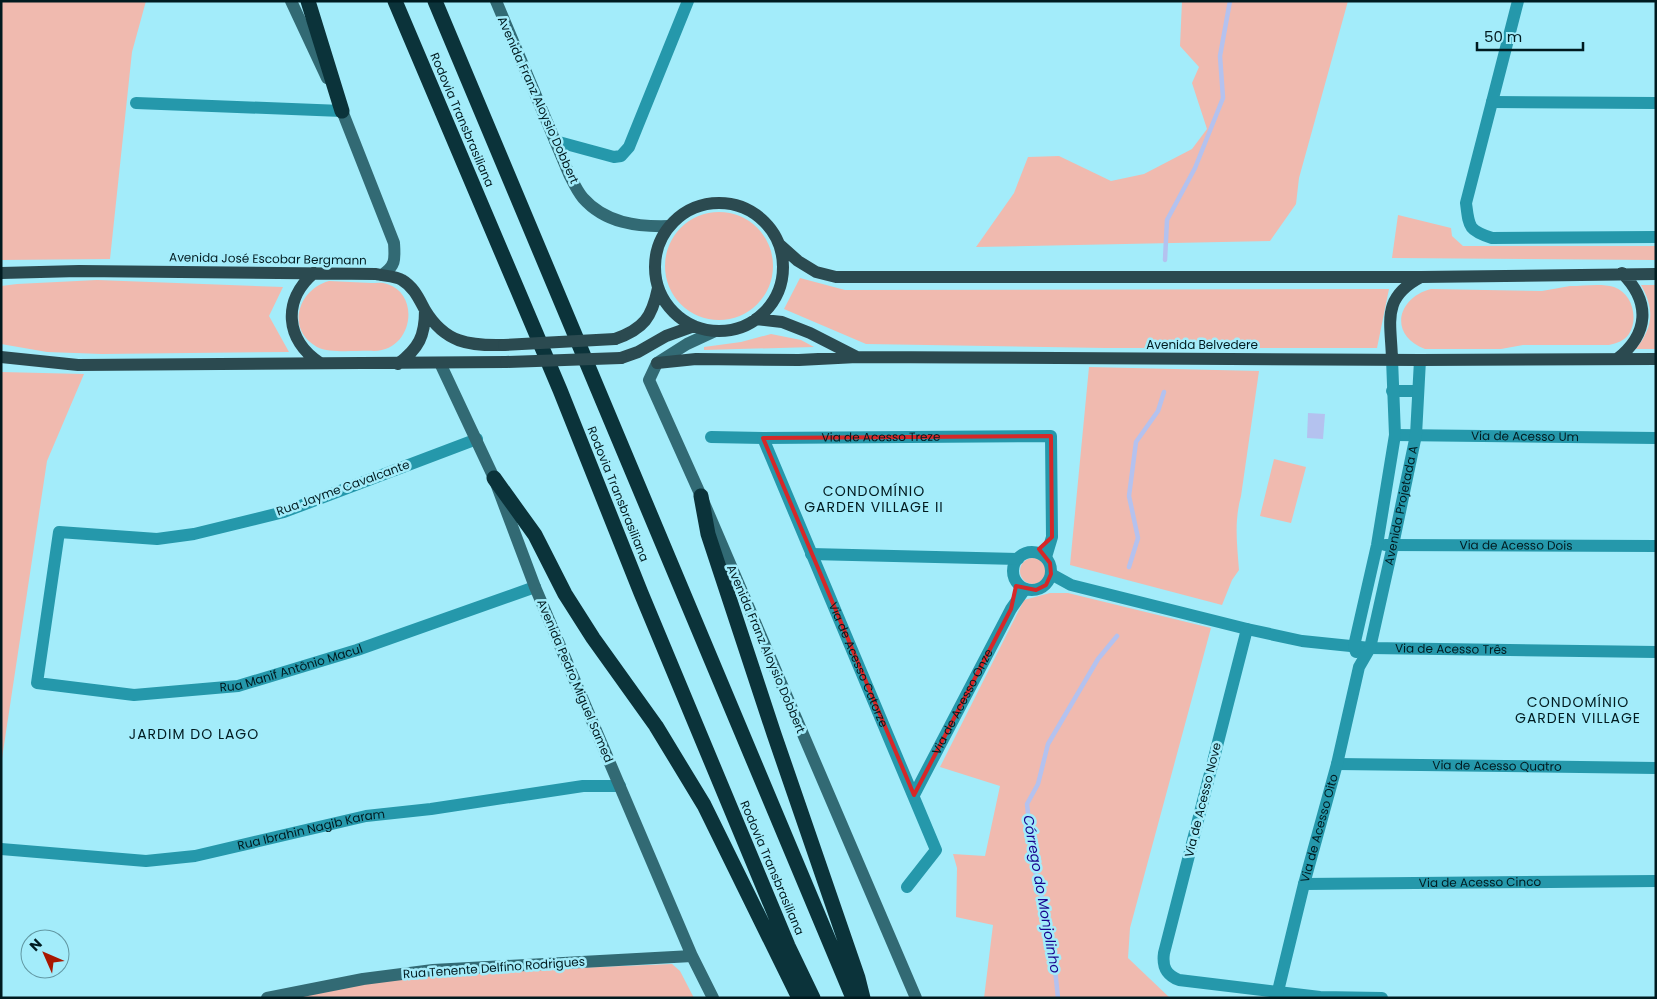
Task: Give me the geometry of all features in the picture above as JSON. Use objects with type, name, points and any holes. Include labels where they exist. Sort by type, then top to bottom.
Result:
[{"type":"highway","points":[[308,1],[342,111]]},
{"type":"highway","name":"Rodovia Transbrasiliana","points":[[395,1],[560,390],[781,928],[813,998]]},
{"type":"highway","name":"Rodovia Transbrasiliana","points":[[435,1],[853,998]]},
{"type":"highway","points":[[494,478],[535,535],[565,594],[593,638],[656,726],[704,805],[799,998]]},
{"type":"highway","points":[[701,496],[708,534],[858,978],[863,998]]},
{"type":"main road","points":[[291,1],[342,111],[394,243],[395,257],[392,266],[382,275]]},
{"type":"main road","name":"Avenida Franz Aloysio Dobbert","points":[[496,1],[569,174],[582,198],[606,217],[648,227],[669,226]]},
{"type":"main road","points":[[711,202],[724,202],[748,208],[758,215],[775,233],[780,245],[784,268],[781,286],[773,302],[756,319],[737,329],[715,331],[694,326],[684,321],[668,307],[658,288],[654,266],[658,245],[669,226],[688,210],[711,202]]},
{"type":"main road","points":[[780,245],[798,261],[816,272],[836,277],[1421,277],[1656,274]]},
{"type":"main road","name":"Avenida José Escobar Bergmann","points":[[1,273],[70,271],[382,275],[402,279],[412,288],[434,322],[452,339],[483,346],[615,340],[635,331],[650,316],[658,288]]},
{"type":"main road","points":[[314,273],[305,281],[293,302],[291,314],[292,326],[296,337],[310,356],[320,363]]},
{"type":"main road","points":[[1617,359],[1629,350],[1637,338],[1642,324],[1643,310],[1640,296],[1622,274]]},
{"type":"main road","points":[[1392,359],[1390,321],[1392,307],[1398,294],[1408,284],[1421,277]]},
{"type":"main road","points":[[398,364],[411,354],[420,341],[425,326],[425,310]]},
{"type":"main road","name":"Avenida Belvedere","points":[[756,319],[782,322],[810,333],[857,357],[1420,360],[1656,359]]},
{"type":"main road","points":[[1,357],[78,365],[398,364],[621,358],[638,352],[666,336],[694,326]]},
{"type":"main road","points":[[657,363],[687,344],[715,331]]},
{"type":"main road","points":[[657,363],[696,359],[799,360],[857,357]]},
{"type":"main road","name":"Avenida Pedro Miguel Samed","points":[[440,363],[494,478],[535,586],[692,956],[713,998]]},
{"type":"main road","name":"Avenida Franz Aloysio Dobbert","points":[[657,363],[649,380],[701,496],[916,998]]},
{"type":"main road","name":"Rua Tenente Delfino Rodrigues","points":[[267,998],[363,979],[433,970],[692,956]]},
{"type":"street","points":[[555,141],[614,157],[621,156],[629,147],[688,1]]},
{"type":"street","points":[[1518,1],[1466,203],[1468,223],[1476,233],[1492,238],[1656,237]]},
{"type":"street","points":[[1492,102],[1656,103]]},
{"type":"street","points":[[136,103],[342,111]]},
{"type":"street","name":"Avenida Projetada A","points":[[1354,646],[1377,545],[1395,435],[1392,359]]},
{"type":"street","name":"Avenida Projetada A","points":[[1370,648],[1416,435],[1420,360]]},
{"type":"street","points":[[1392,391],[1418,391]]},
{"type":"street","name":"Via de Acesso Um","points":[[1395,435],[1656,438]]},
{"type":"street","name":"Via de Acesso Treze","points":[[711,437],[1051,436],[1052,537],[1041,555]]},
{"type":"street","name":"Via de Acesso Catorze","points":[[763,438],[936,850],[907,886]]},
{"type":"street","name":"Rua Jayme Cavalcante","points":[[37,682],[59,532],[156,539],[194,534],[284,512],[477,439]]},
{"type":"street","name":"Via de Acesso Dois","points":[[1377,545],[1656,546]]},
{"type":"street","points":[[1026,553],[1041,555],[1051,567],[1048,579],[1036,590],[1021,585],[1016,564],[1026,553]]},
{"type":"street","points":[[811,554],[992,558],[1016,564]]},
{"type":"street","name":"Via de Acesso Três","points":[[1048,579],[1302,641],[1370,648],[1656,652]]},
{"type":"street","name":"Via de Acesso Onze","points":[[914,795],[1011,609],[1021,585]]},
{"type":"street","name":"Rua Manif Antônio Macul","points":[[37,682],[134,695],[238,686],[357,650],[535,586]]},
{"type":"street","name":"Via de Acesso Nove","points":[[1247,629],[1162,962],[1165,970],[1171,977],[1179,980],[1278,991]]},
{"type":"street","name":"Via de Acesso Oito","points":[[1354,646],[1359,667]]},
{"type":"street","name":"Via de Acesso Oito","points":[[1278,991],[1304,884],[1337,764],[1359,667],[1370,648]]},
{"type":"street","name":"Via de Acesso Quatro","points":[[1337,764],[1656,768]]},
{"type":"street","name":"Rua Ibrahin Nagib Karam","points":[[1,849],[146,861],[195,856],[366,816],[431,809],[582,786],[620,786]]},
{"type":"street","name":"Via de Acesso Cinco","points":[[1304,884],[1656,881]]},
{"type":"street","points":[[1278,991],[1320,997],[1382,998]]},
{"type":"highlighted area","points":[[1051,436],[1052,537],[1039,549],[1050,563],[1051,574],[1046,585],[1036,590],[1016,586],[1011,609],[914,795],[763,438]]},
{"type":"shaded area","points":[[1,1],[146,1],[132,52],[110,259],[1,260]]},
{"type":"shaded area","points":[[1182,1],[1348,1],[1299,178],[1296,204],[1270,241],[976,247],[1014,193],[1028,157],[1059,156],[1111,181],[1144,174],[1192,149],[1207,129],[1192,83],[1199,67],[1180,46]]},
{"type":"shaded area","points":[[719,212],[740,216],[757,228],[769,245],[773,266],[769,287],[757,304],[740,316],[719,320],[698,316],[681,304],[669,287],[665,266],[669,245],[681,228],[698,216]]},
{"type":"shaded area","points":[[1398,215],[1451,228],[1452,236],[1463,246],[1656,246],[1656,260],[1392,258]]},
{"type":"shaded area","points":[[800,278],[845,290],[1389,289],[1377,348],[1105,348],[866,344],[784,309]]},
{"type":"shaded area","points":[[97,280],[283,287],[269,316],[289,352],[102,354],[47,352],[1,344],[1,286]]},
{"type":"shaded area","points":[[329,281],[383,283],[398,290],[405,299],[408,321],[404,332],[397,342],[387,349],[374,351],[337,351],[317,347],[307,340],[301,331],[299,311],[309,293]]},
{"type":"shaded area","points":[[1604,285],[1620,290],[1629,300],[1632,307],[1633,321],[1629,334],[1620,341],[1609,345],[1523,345],[1501,349],[1425,349],[1413,343],[1402,327],[1401,318],[1410,300],[1431,289],[1542,291],[1570,286]]},
{"type":"shaded area","points":[[1641,285],[1656,285],[1656,349],[1636,349],[1646,333],[1650,318],[1649,302]]},
{"type":"shaded area","points":[[771,334],[801,340],[814,347],[704,350],[704,347],[741,342]]},
{"type":"shaded area","points":[[1089,367],[1259,371],[1237,515],[1239,570],[1232,580],[1222,605],[1070,565]]},
{"type":"shaded area","points":[[1,372],[84,374],[47,461],[1,765]]},
{"type":"shaded area","points":[[1274,459],[1306,467],[1291,523],[1260,516]]},
{"type":"shaded area","points":[[1033,558],[1042,562],[1046,571],[1042,580],[1033,584],[1024,580],[1020,571],[1024,562]]},
{"type":"shaded area","points":[[1050,593],[1068,593],[1211,628],[1130,928],[1128,958],[1170,998],[984,998],[993,925],[956,917],[957,868],[953,854],[985,856],[1000,786],[940,767],[1024,600]]},
{"type":"shaded area","points":[[672,964],[680,971],[694,998],[293,998],[364,984],[432,974]]},
{"type":"water","points":[[1308,413],[1325,414],[1323,439],[1307,438]]},
{"type":"waterway","name":"Córrego do Monjolinho","points":[[1165,260],[1167,220],[1195,168],[1223,98],[1220,56],[1230,1]]},
{"type":"waterway","name":"Córrego do Monjolinho","points":[[1129,567],[1138,538],[1129,496],[1136,442],[1158,411],[1164,392]]},
{"type":"waterway","name":"Córrego do Monjolinho","points":[[1058,998],[1051,930],[1034,868],[1027,804],[1038,784],[1048,744],[1098,659],[1117,636]]},
{"type":"district","name":"CONDOMÍNIO GARDEN VILLAGE II","points":[[874,500]]},
{"type":"district","name":"CONDOMÍNIO GARDEN VILLAGE","points":[[1578,710]]},
{"type":"district","name":"JARDIM DO LAGO","points":[[194,734]]}]
